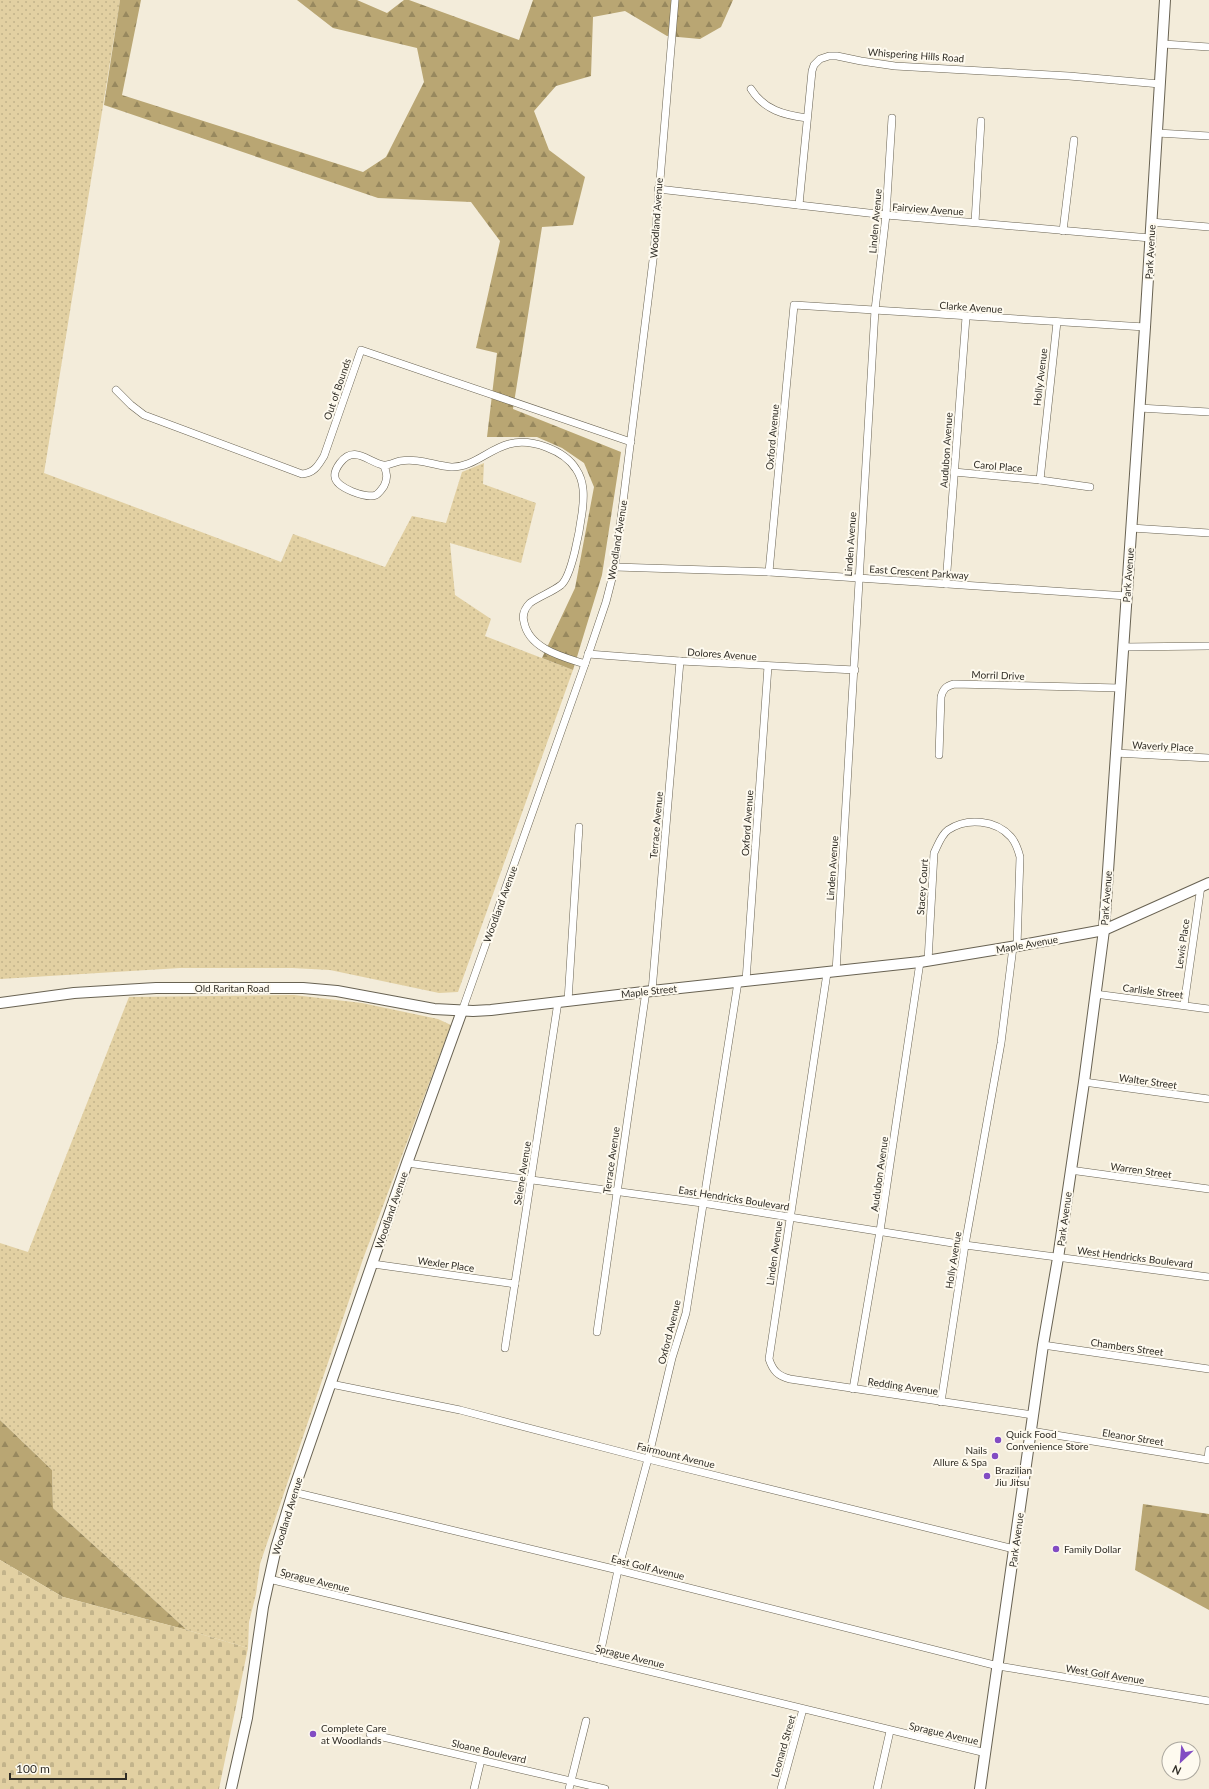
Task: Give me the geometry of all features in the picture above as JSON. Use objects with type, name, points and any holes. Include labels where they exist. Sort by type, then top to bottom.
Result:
[{"type":"main road","name":"Park Avenue","points":[[980,1789],[1043,1345],[1058,1258],[1084,1082],[1104,930],[1145,327],[1165,0]]},
{"type":"main road","name":"Maple Avenue","points":[[832,972],[924,962],[1104,930],[1205,885]]},
{"type":"main road","name":"Maple Street","points":[[462,1011],[491,1010],[649,991],[832,972]]},
{"type":"main road","name":"Old Raritan Road","points":[[0,1003],[74,993],[156,988],[303,988],[337,991],[434,1009],[462,1011]]},
{"type":"main road","name":"Woodland Avenue","points":[[231,1789],[247,1718],[269,1579],[293,1492],[332,1384],[407,1163],[462,1011]]},
{"type":"street","name":"Woodland Avenue","points":[[462,1011],[585,664],[606,602],[615,567],[654,252],[658,189],[675,0]]},
{"type":"street","points":[[1163,44],[1209,47]]},
{"type":"street","name":"Whispering Hills Road","points":[[799,205],[812,71],[817,62],[829,56],[895,66],[1068,76],[1160,84]]},
{"type":"street","points":[[751,89],[757,98],[774,110],[787,115],[807,118]]},
{"type":"street","name":"Linden Avenue","points":[[774,1369],[769,1359],[789,1217],[832,972],[855,670],[858,578],[875,310],[886,215],[892,118]]},
{"type":"street","points":[[975,222],[981,121]]},
{"type":"street","points":[[1157,133],[1209,136]]},
{"type":"street","points":[[1063,231],[1074,140]]},
{"type":"street","name":"Fairview Avenue","points":[[658,189],[886,215],[1150,238]]},
{"type":"street","points":[[1151,222],[1209,227]]},
{"type":"street","name":"Clarke Avenue","points":[[794,305],[966,317],[1145,327]]},
{"type":"street","name":"Oxford Avenue","points":[[769,572],[794,305]]},
{"type":"street","name":"Audubon Avenue","points":[[946,584],[966,317]]},
{"type":"street","name":"Holly Avenue","points":[[1040,480],[1057,322]]},
{"type":"street","name":"Out of Bounds","points":[[116,390],[144,415],[302,474],[310,473],[315,470],[324,456],[361,350],[630,442]]},
{"type":"street","points":[[1139,408],[1209,412]]},
{"type":"street","points":[[384,466],[387,474],[386,480],[381,490],[376,495],[366,496],[351,491],[341,486],[335,478],[339,465],[349,455],[354,454],[384,466],[411,460],[452,467],[461,466],[472,462],[500,446],[511,443],[538,444],[550,449],[570,462],[577,469],[581,479],[584,497],[570,572],[561,585],[530,603],[526,607],[523,619],[527,631],[539,644],[560,656],[585,664]]},
{"type":"street","name":"Carol Place","points":[[954,472],[1040,480],[1090,487]]},
{"type":"street","points":[[1131,528],[1209,533]]},
{"type":"street","name":"East Crescent Parkway","points":[[615,567],[769,572],[1127,596]]},
{"type":"street","points":[[1123,647],[1209,646]]},
{"type":"street","name":"Dolores Avenue","points":[[588,654],[680,661],[855,670]]},
{"type":"street","name":"Terrace Avenue","points":[[597,1332],[617,1191],[649,991],[680,661]]},
{"type":"street","name":"Oxford Avenue","points":[[599,1659],[618,1570],[648,1459],[672,1358],[686,1313],[702,1203],[742,981],[768,666]]},
{"type":"street","name":"Morril Drive","points":[[939,755],[941,696],[943,690],[947,686],[954,684],[1120,688]]},
{"type":"street","name":"Waverly Place","points":[[1115,754],[1209,758]]},
{"type":"street","name":"Stacey Court","points":[[924,962],[934,853],[940,840],[948,830],[958,824],[969,822],[981,822],[1004,830],[1016,845],[1020,857],[1015,946]]},
{"type":"street","name":"Selene Avenue","points":[[505,1348],[531,1181],[563,1001],[579,828]]},
{"type":"street","name":"Lewis Place","points":[[1184,1005],[1205,885]]},
{"type":"street","name":"Holly Avenue","points":[[941,1402],[965,1245],[1001,1042],[1015,946]]},
{"type":"street","name":"Audubon Avenue","points":[[853,1388],[924,962]]},
{"type":"street","name":"Carlisle Street","points":[[1095,994],[1209,1009]]},
{"type":"street","name":"Walter Street","points":[[1084,1082],[1209,1099]]},
{"type":"street","name":"East Hendricks Boulevard","points":[[407,1163],[702,1203],[965,1245],[1058,1258]]},
{"type":"street","name":"Warren Street","points":[[1070,1170],[1209,1189]]},
{"type":"street","name":"West Hendricks Boulevard","points":[[1058,1258],[1209,1277]]},
{"type":"street","name":"Wexler Place","points":[[373,1264],[515,1284]]},
{"type":"street","name":"Chambers Street","points":[[1043,1345],[1209,1369]]},
{"type":"street","name":"Redding Avenue","points":[[774,1369],[779,1375],[790,1379],[1033,1415]]},
{"type":"street","name":"Fairmount Avenue","points":[[332,1384],[460,1410],[648,1459],[1014,1549]]},
{"type":"street","name":"Eleanor Street","points":[[1031,1431],[1208,1460]]},
{"type":"street","points":[[1208,1460],[1209,1450]]},
{"type":"street","name":"East Golf Avenue","points":[[293,1492],[618,1570],[998,1666]]},
{"type":"street","name":"Sprague Avenue","points":[[269,1579],[890,1731],[986,1753]]},
{"type":"street","name":"West Golf Avenue","points":[[998,1666],[1209,1701]]},
{"type":"street","name":"Leonard Street","points":[[781,1789],[803,1709]]},
{"type":"street","points":[[569,1789],[586,1721]]},
{"type":"street","points":[[877,1789],[890,1731]]},
{"type":"street","name":"Sloane Boulevard","points":[[370,1734],[605,1789]]},
{"type":"street","points":[[474,1789],[481,1760]]},
{"type":"green space","points":[[0,0],[120,0],[44,473],[281,562],[293,534],[385,567],[412,516],[446,523],[462,472],[484,463],[483,484],[536,503],[521,563],[450,543],[455,595],[491,619],[485,636],[573,670],[458,992],[439,993],[330,970],[292,968],[180,968],[0,979]]},
{"type":"green space","points":[[120,0],[141,0],[122,95],[363,172],[386,157],[424,82],[417,48],[333,28],[297,0],[357,0],[387,13],[404,0],[409,0],[519,40],[533,0],[733,0],[721,27],[700,39],[667,36],[625,11],[593,17],[591,76],[556,86],[534,111],[549,150],[585,177],[573,225],[542,227],[513,409],[621,452],[602,575],[573,670],[542,658],[575,588],[594,487],[584,463],[562,448],[537,437],[487,437],[497,353],[476,348],[500,241],[471,202],[378,198],[104,105]]},
{"type":"green space","points":[[294,995],[362,1003],[438,1019],[451,1025],[363,1259],[260,1564],[256,1594],[249,1622],[248,1648],[187,1630],[53,1508],[52,1470],[0,1420],[0,1243],[28,1252],[129,997]]},
{"type":"green space","points":[[0,1420],[52,1470],[53,1508],[187,1630],[63,1597],[0,1560]]},
{"type":"green space","points":[[1143,1504],[1209,1514],[1209,1610],[1135,1570]]},
{"type":"green space","points":[[0,1560],[63,1597],[248,1648],[219,1789],[0,1789]]},
{"type":"place","name":"Quick Food Convenience Store","points":[[998,1440]]},
{"type":"place","name":"Nails Allure & Spa","points":[[995,1456]]},
{"type":"place","name":"Brazilian Jiu Jitsu","points":[[987,1476]]},
{"type":"place","name":"Family Dollar","points":[[1056,1549]]},
{"type":"place","name":"Complete Care at Woodlands","points":[[313,1734]]}]
